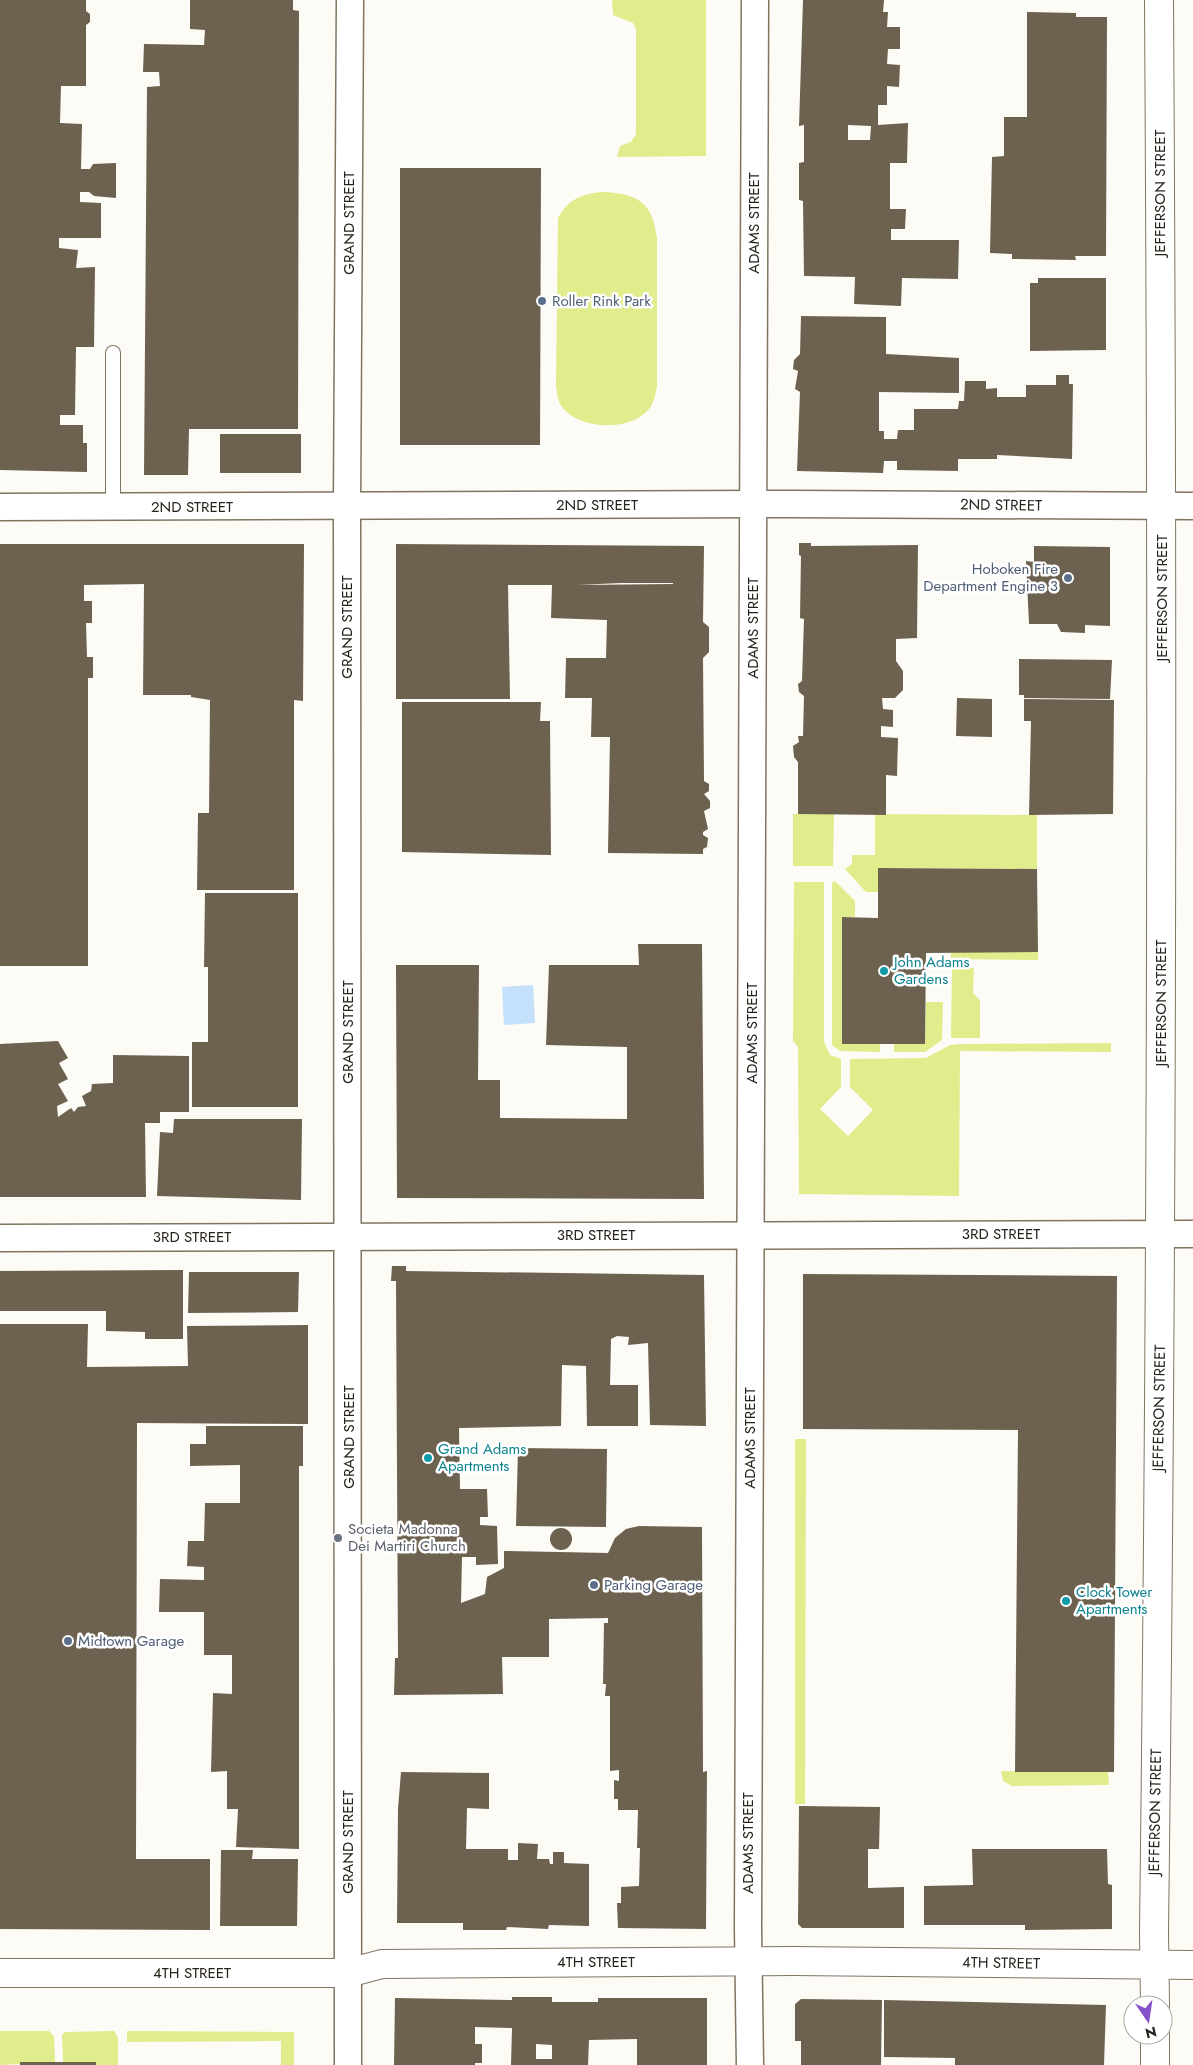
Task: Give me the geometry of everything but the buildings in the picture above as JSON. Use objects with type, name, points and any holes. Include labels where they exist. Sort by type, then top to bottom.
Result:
[{"type":"street","name":"GRAND STREET","points":[[348,2065],[349,1236],[347,506],[350,0]]},
{"type":"street","name":"ADAMS STREET","points":[[750,2065],[748,1961],[755,0]]},
{"type":"street","name":"JEFFERSON STREET","points":[[1155,1995],[1161,1234],[1162,507],[1159,0]]},
{"type":"street","name":"2ND STREET","points":[[0,508],[754,505],[1193,506]]},
{"type":"street","name":"3RD STREET","points":[[0,1238],[1193,1234]]},
{"type":"street","name":"4TH STREET","points":[[0,1973],[348,1973],[382,1964],[748,1961],[1193,1965]]},
{"type":"street","points":[[1155,2045],[1156,2065]]},
{"type":"lane","points":[[113,507],[114,353]]},
{"type":"green space","points":[[612,0],[706,0],[706,156],[617,157],[620,146],[631,142],[636,134],[636,29],[633,23],[613,15]]},
{"type":"green space","points":[[605,192],[627,195],[643,203],[652,217],[657,239],[657,387],[649,409],[640,417],[617,425],[590,423],[568,413],[559,402],[556,385],[558,218],[572,201],[584,195]]},
{"type":"green space","points":[[793,814],[834,814],[833,866],[793,866]]},
{"type":"green space","points":[[875,814],[1037,815],[1037,869],[879,868],[878,892],[866,892],[845,869],[852,864],[852,855],[875,855]]},
{"type":"green space","points":[[835,881],[855,901],[855,917],[842,918],[842,1043],[880,1043],[880,1052],[840,1051],[832,1045],[832,883]]},
{"type":"green space","points":[[794,882],[824,882],[824,1042],[830,1055],[841,1059],[841,1087],[820,1109],[848,1136],[873,1110],[850,1087],[850,1059],[926,1058],[950,1045],[960,1044],[1111,1043],[1111,1052],[960,1051],[959,1196],[799,1194],[798,1047],[793,1041]]},
{"type":"green space","points":[[951,952],[1038,952],[1038,960],[951,959]]},
{"type":"green space","points":[[952,968],[974,968],[973,993],[980,1000],[980,1038],[951,1038]]},
{"type":"green space","points":[[926,1002],[943,1002],[942,1040],[925,1052],[894,1052],[894,1043],[925,1044]]},
{"type":"green space","points":[[795,1439],[806,1439],[805,1804],[795,1804]]},
{"type":"green space","points":[[1001,1771],[1108,1772],[1109,1785],[1012,1786],[1003,1781]]},
{"type":"green space","points":[[0,2031],[49,2031],[54,2036],[55,2062],[0,2065]]},
{"type":"green space","points":[[114,2031],[118,2038],[118,2065],[96,2065],[95,2062],[63,2062],[62,2035],[65,2032]]},
{"type":"green space","points":[[127,2031],[294,2032],[294,2065],[281,2065],[281,2041],[127,2042]]},
{"type":"water","points":[[533,985],[535,1023],[504,1025],[502,987]]},
{"type":"place","name":"Roller Rink Park","points":[[542,301]]},
{"type":"place","name":"Hoboken Fire Department Engine 3","points":[[1068,578]]},
{"type":"place","name":"John Adams Gardens","points":[[884,971]]},
{"type":"place","name":"Grand Adams Apartments","points":[[428,1458]]},
{"type":"place","name":"Societa Madonna Dei Martiri Church","points":[[338,1538]]},
{"type":"place","name":"Parking Garage","points":[[594,1585]]},
{"type":"place","name":"Clock Tower Apartments","points":[[1066,1601]]},
{"type":"place","name":"Midtown Garage","points":[[68,1641]]}]
